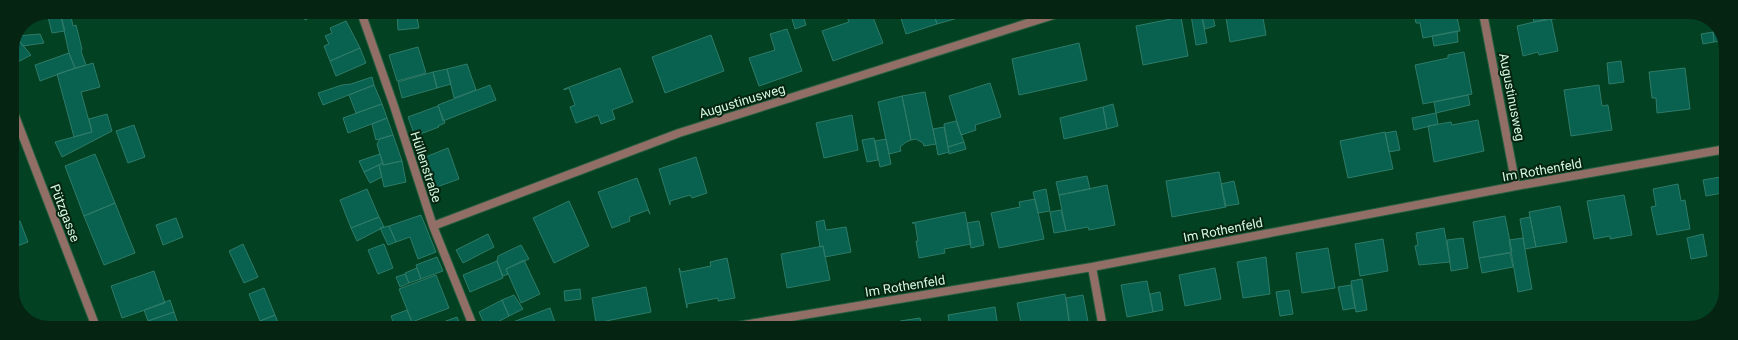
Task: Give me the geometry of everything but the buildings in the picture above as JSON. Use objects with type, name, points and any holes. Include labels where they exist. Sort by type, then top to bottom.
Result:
[{"type":"street","name":"Hüllenstraße","points":[[363,19],[394,106],[433,226],[471,321]]},
{"type":"street","name":"Augustinusweg","points":[[433,226],[679,133],[1041,19]]},
{"type":"street","name":"Augustinusweg","points":[[1484,19],[1516,186]]},
{"type":"street","name":"Pützgasse","points":[[19,126],[94,321]]},
{"type":"street","name":"Im Rothenfeld","points":[[766,321],[1092,267],[1516,186],[1719,150]]},
{"type":"street","points":[[1092,267],[1102,321]]}]
